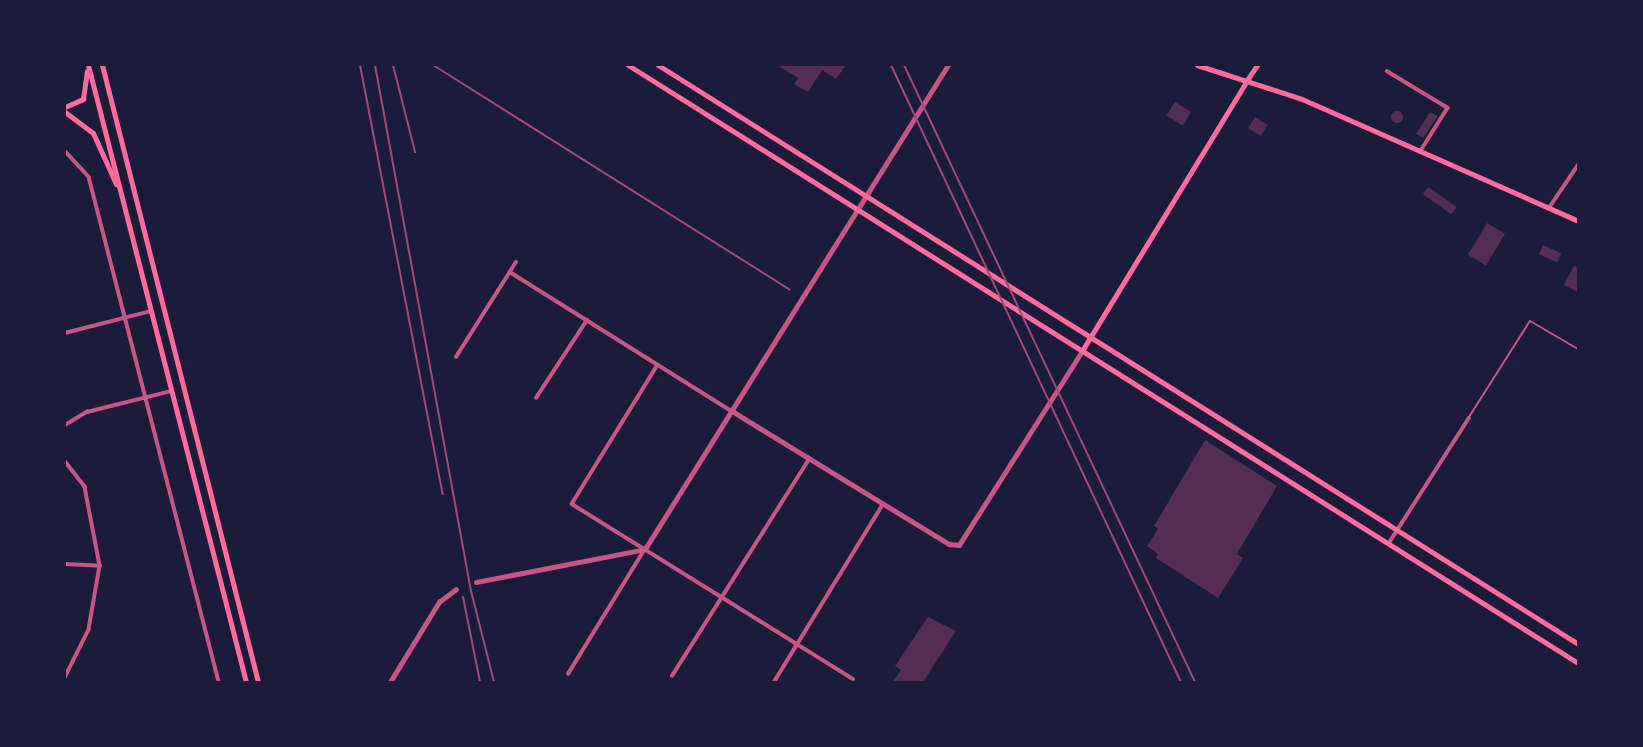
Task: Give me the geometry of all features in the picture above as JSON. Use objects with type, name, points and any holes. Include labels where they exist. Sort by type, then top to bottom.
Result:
[{"type":"main road","points":[[65,107],[83,99],[87,65]]},
{"type":"main road","points":[[87,65],[246,682]]},
{"type":"main road","points":[[102,65],[258,682]]},
{"type":"main road","points":[[628,65],[1578,663]]},
{"type":"main road","points":[[658,65],[1578,644]]},
{"type":"main road","points":[[1197,65],[1303,99],[1578,221]]},
{"type":"main road","points":[[1082,351],[1257,65]]},
{"type":"main road","points":[[65,112],[89,127],[98,141],[125,208]]},
{"type":"street","points":[[568,674],[948,65]]},
{"type":"street","points":[[1387,71],[1448,108],[1421,151]]},
{"type":"street","points":[[65,150],[89,177],[219,682]]},
{"type":"street","points":[[1549,208],[1578,165]]},
{"type":"street","points":[[456,357],[516,262]]},
{"type":"street","points":[[510,272],[949,544],[959,545],[964,538],[1082,351]]},
{"type":"street","points":[[65,333],[151,311]]},
{"type":"street","points":[[536,398],[587,320]]},
{"type":"street","points":[[658,365],[572,504],[853,679]]},
{"type":"street","points":[[65,425],[87,412],[171,391]]},
{"type":"street","points":[[1388,544],[1469,418]]},
{"type":"street","points":[[672,676],[809,459]]},
{"type":"street","points":[[65,461],[85,487],[100,566],[92,618],[65,678]]},
{"type":"street","points":[[774,682],[883,505]]},
{"type":"street","points":[[477,582],[645,550]]},
{"type":"street","points":[[65,564],[100,566]]},
{"type":"street","points":[[390,682],[439,602],[456,589]]},
{"type":"street","points":[[65,665],[70,668]]},
{"type":"lane","points":[[1469,418],[1530,321],[1578,349]]},
{"type":"building","points":[[777,65],[846,65],[836,79],[822,70],[808,92],[794,84],[798,78]]},
{"type":"building","points":[[1175,102],[1191,112],[1183,126],[1167,116]]},
{"type":"building","points":[[1392,112],[1402,112],[1402,122],[1392,122]]},
{"type":"building","points":[[1430,112],[1438,116],[1423,138],[1416,134]]},
{"type":"building","points":[[1255,117],[1268,125],[1261,136],[1248,128]]},
{"type":"building","points":[[1428,187],[1457,207],[1452,214],[1423,194]]},
{"type":"building","points":[[1487,223],[1505,234],[1486,266],[1468,255]]},
{"type":"building","points":[[1543,245],[1561,253],[1557,262],[1539,254]]},
{"type":"building","points":[[1574,266],[1578,268],[1578,292],[1564,285]]},
{"type":"building","points":[[1205,440],[1277,486],[1237,554],[1243,558],[1218,598],[1156,558],[1158,554],[1147,546],[1158,529],[1154,526]]},
{"type":"building","points":[[928,617],[956,631],[923,682],[893,682],[901,670],[895,666]]},
{"type":"railway","points":[[360,65],[443,494]]},
{"type":"railway","points":[[375,65],[471,591],[494,682]]},
{"type":"railway","points":[[393,65],[415,152]]},
{"type":"railway","points":[[433,65],[789,289]]},
{"type":"railway","points":[[891,65],[1181,682]]},
{"type":"railway","points":[[904,65],[1195,682]]},
{"type":"railway","points":[[463,597],[480,682]]}]
